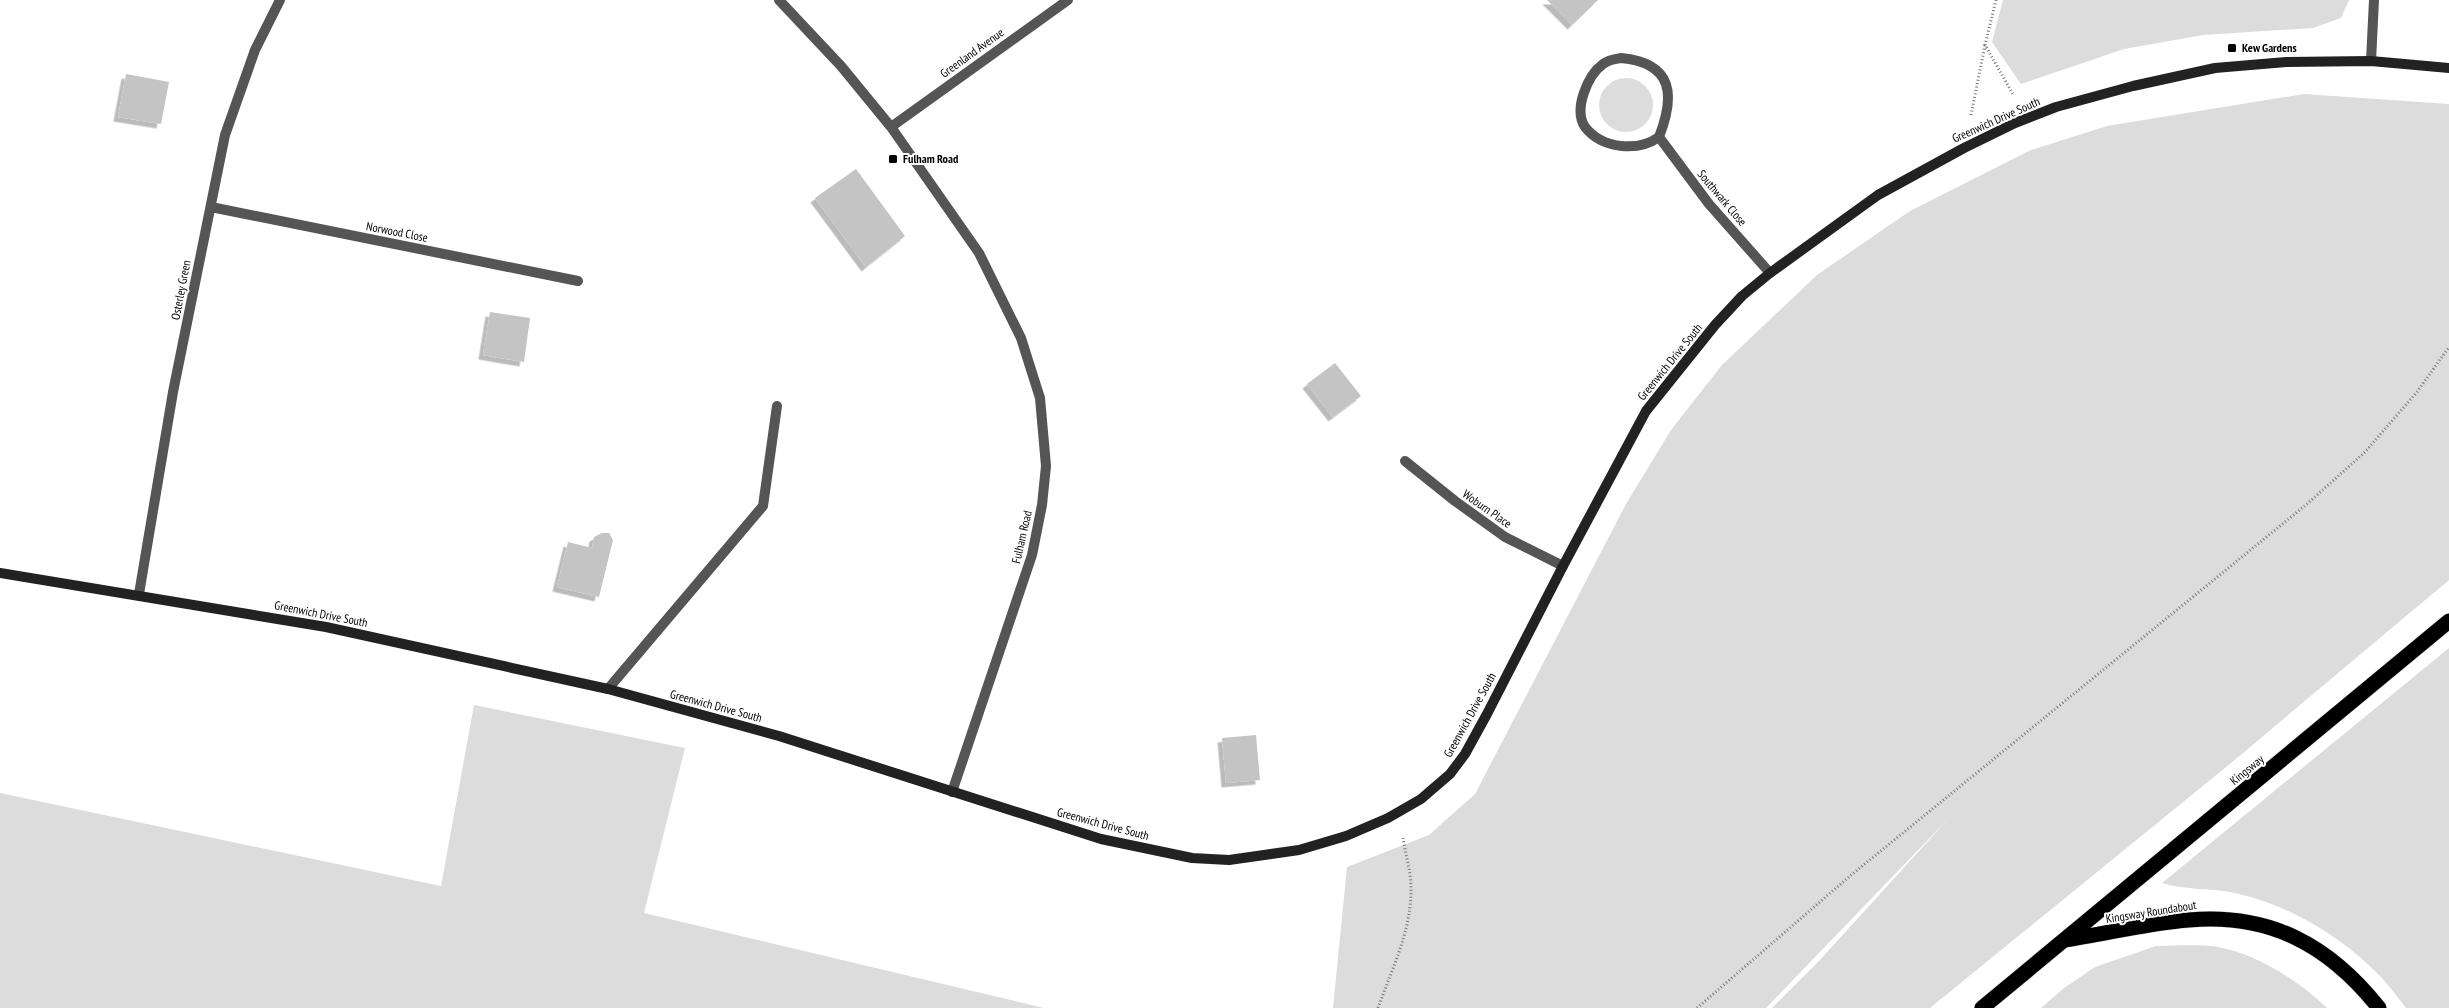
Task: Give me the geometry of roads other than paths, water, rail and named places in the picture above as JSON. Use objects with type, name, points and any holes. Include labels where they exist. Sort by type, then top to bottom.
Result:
[{"type":"highway","name":"Kingsway","points":[[2063,940],[2449,621]]},
{"type":"highway","name":"Kingsway Roundabout","points":[[2063,940],[2188,920],[2223,919],[2262,925],[2285,932],[2321,951],[2338,963],[2379,1008]]},
{"type":"highway","points":[[1982,1008],[2063,940]]},
{"type":"street","name":"Osterley Green","points":[[139,594],[174,392],[225,135],[255,50],[280,0]]},
{"type":"street","name":"Fulham Road","points":[[779,0],[841,66],[891,127],[979,253],[1021,338],[1040,398],[1046,466],[1042,505],[1032,554],[952,792]]},
{"type":"street","name":"Greenland Avenue","points":[[891,127],[1068,0]]},
{"type":"street","points":[[2371,61],[2374,0]]},
{"type":"street","points":[[1621,58],[1642,61],[1664,78],[1668,86],[1669,105],[1659,137],[1641,146],[1615,145],[1598,137],[1585,126],[1581,113],[1583,97],[1593,74],[1604,62],[1621,58]]},
{"type":"street","name":"Greenwich Drive South","points":[[0,573],[139,594],[326,627],[608,689],[779,736],[1101,839],[1192,858],[1229,860],[1299,850],[1346,836],[1399,812],[1439,785],[1465,754],[1646,411],[1715,325],[1742,296],[1770,273],[1878,194],[1964,148],[2026,119],[2056,107],[2133,86],[2215,68],[2286,62],[2371,61],[2449,68]]},
{"type":"street","name":"Southwark Close","points":[[1659,137],[1709,204],[1770,273]]},
{"type":"street","name":"Norwood Close","points":[[211,207],[578,281]]},
{"type":"street","points":[[608,689],[763,506],[777,406]]},
{"type":"street","name":"Woburn Place","points":[[1405,461],[1455,501],[1505,537],[1563,566]]},
{"type":"place","name":"Kew Gardens","points":[[2232,48]]},
{"type":"place","name":"Fulham Road","points":[[893,159]]}]
